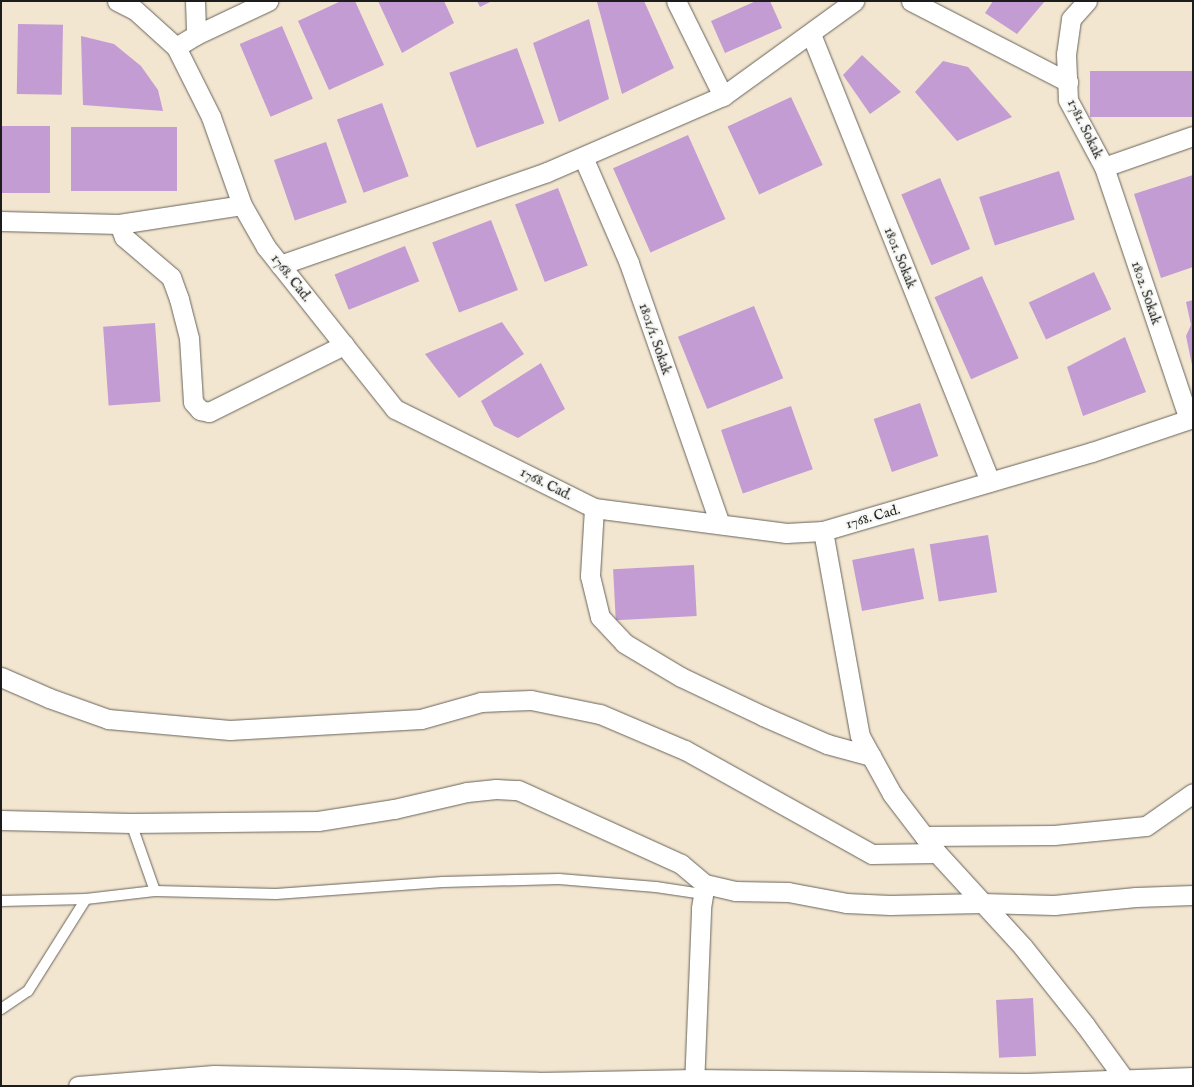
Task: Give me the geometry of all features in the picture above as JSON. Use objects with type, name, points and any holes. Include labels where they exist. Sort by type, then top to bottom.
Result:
[{"type":"street","name":"1768. Cad.","points":[[117,1],[135,10],[176,47],[210,117],[242,205],[266,247],[395,409],[594,508],[786,533],[823,532],[1092,452],[1191,419]]},
{"type":"street","points":[[195,1],[196,35]]},
{"type":"street","points":[[176,47],[196,35],[268,1]]},
{"type":"street","points":[[676,1],[723,96]]},
{"type":"street","points":[[280,265],[540,175],[723,96],[811,34],[854,1]]},
{"type":"street","points":[[911,1],[1068,82]]},
{"type":"street","name":"1781. Sokak","points":[[1087,1],[1071,19],[1066,54],[1068,100],[1104,167]]},
{"type":"street","name":"1801. Sokak","points":[[811,34],[990,482]]},
{"type":"street","points":[[1104,167],[1193,136]]},
{"type":"street","name":"1801/1. Sokak","points":[[583,157],[629,263],[720,524]]},
{"type":"street","name":"1802. Sokak","points":[[1104,167],[1191,419]]},
{"type":"street","points":[[1,221],[119,224],[242,205]]},
{"type":"street","points":[[119,224],[124,237],[171,277],[180,299],[189,338],[193,402],[200,410],[209,412],[344,345]]},
{"type":"street","points":[[594,508],[590,576],[600,618],[624,643],[681,677],[762,716],[827,744],[871,756]]},
{"type":"street","points":[[823,532],[860,736],[871,756],[892,794],[937,853],[1023,947],[1081,1019],[1125,1080]]},
{"type":"street","points":[[1,677],[49,698],[108,719],[230,730],[421,719],[481,702],[531,700],[600,714],[686,750],[872,854],[937,853]]},
{"type":"street","points":[[1,820],[131,823],[318,821],[394,809],[467,792],[496,789],[518,790],[681,864],[704,889],[788,892],[854,903],[890,905],[982,902],[1054,905],[1136,897],[1193,895]]},
{"type":"street","points":[[924,836],[1054,835],[1146,826],[1193,793]]},
{"type":"street","points":[[694,1083],[704,889]]},
{"type":"street","points":[[78,1086],[214,1076],[538,1082],[694,1083],[1026,1083],[1193,1078]]},
{"type":"lane","points":[[131,823],[155,891]]},
{"type":"lane","points":[[1,901],[86,899],[155,891],[276,894],[443,882],[559,878],[656,887],[704,889]]},
{"type":"lane","points":[[1,1010],[28,991],[86,899]]},
{"type":"building","points":[[341,1],[355,1],[384,65],[329,90],[298,21]]},
{"type":"building","points":[[378,1],[444,1],[454,23],[402,53]]},
{"type":"building","points":[[477,1],[492,1],[480,7]]},
{"type":"building","points":[[644,1],[674,68],[622,94],[597,2]]},
{"type":"building","points":[[756,1],[770,1],[782,28],[725,53],[711,21]]},
{"type":"building","points":[[993,1],[1045,1],[1017,34],[985,13]]},
{"type":"building","points":[[589,19],[609,99],[559,122],[533,43]]},
{"type":"building","points":[[18,24],[63,25],[62,95],[17,94]]},
{"type":"building","points":[[282,26],[313,99],[271,117],[240,44]]},
{"type":"building","points":[[81,36],[114,44],[141,66],[158,90],[163,111],[83,105]]},
{"type":"building","points":[[517,48],[544,123],[477,148],[449,73]]},
{"type":"building","points":[[862,55],[901,92],[870,114],[843,75]]},
{"type":"building","points":[[943,61],[968,67],[1012,117],[957,141],[915,92]]},
{"type":"building","points":[[1090,71],[1193,71],[1193,117],[1090,117]]},
{"type":"building","points":[[791,97],[823,165],[759,195],[728,127]]},
{"type":"building","points":[[382,103],[409,176],[364,193],[337,119]]},
{"type":"building","points":[[1,126],[50,126],[50,193],[1,193]]},
{"type":"building","points":[[71,127],[177,127],[177,191],[71,191]]},
{"type":"building","points":[[688,135],[725,219],[651,252],[613,168]]},
{"type":"building","points":[[326,142],[347,203],[295,220],[274,160]]},
{"type":"building","points":[[1059,171],[1075,220],[995,245],[979,197]]},
{"type":"building","points":[[1193,175],[1193,267],[1161,278],[1134,194]]},
{"type":"building","points":[[940,178],[970,249],[931,265],[901,194]]},
{"type":"building","points":[[558,188],[588,265],[545,282],[515,204]]},
{"type":"building","points":[[491,220],[518,290],[459,313],[432,243]]},
{"type":"building","points":[[405,246],[419,281],[349,310],[335,274]]},
{"type":"building","points":[[1094,272],[1111,309],[1046,340],[1029,302]]},
{"type":"building","points":[[982,276],[1019,358],[971,379],[934,297]]},
{"type":"building","points":[[1193,300],[1192,365],[1186,336],[1191,325],[1186,302]]},
{"type":"building","points":[[754,306],[783,378],[707,409],[678,337]]},
{"type":"building","points":[[502,322],[524,354],[459,398],[425,354]]},
{"type":"building","points":[[155,323],[161,402],[109,405],[103,327]]},
{"type":"building","points":[[1125,337],[1146,392],[1083,416],[1067,367]]},
{"type":"building","points":[[541,363],[565,409],[518,438],[494,426],[481,401]]},
{"type":"building","points":[[920,403],[938,456],[892,472],[874,419]]},
{"type":"building","points":[[791,406],[813,469],[743,493],[721,430]]},
{"type":"building","points":[[988,535],[997,592],[939,602],[930,544]]},
{"type":"building","points":[[914,548],[924,599],[862,611],[852,560]]},
{"type":"building","points":[[694,565],[697,616],[616,620],[613,569]]},
{"type":"building","points":[[1033,998],[1036,1056],[999,1058],[996,1000]]}]
